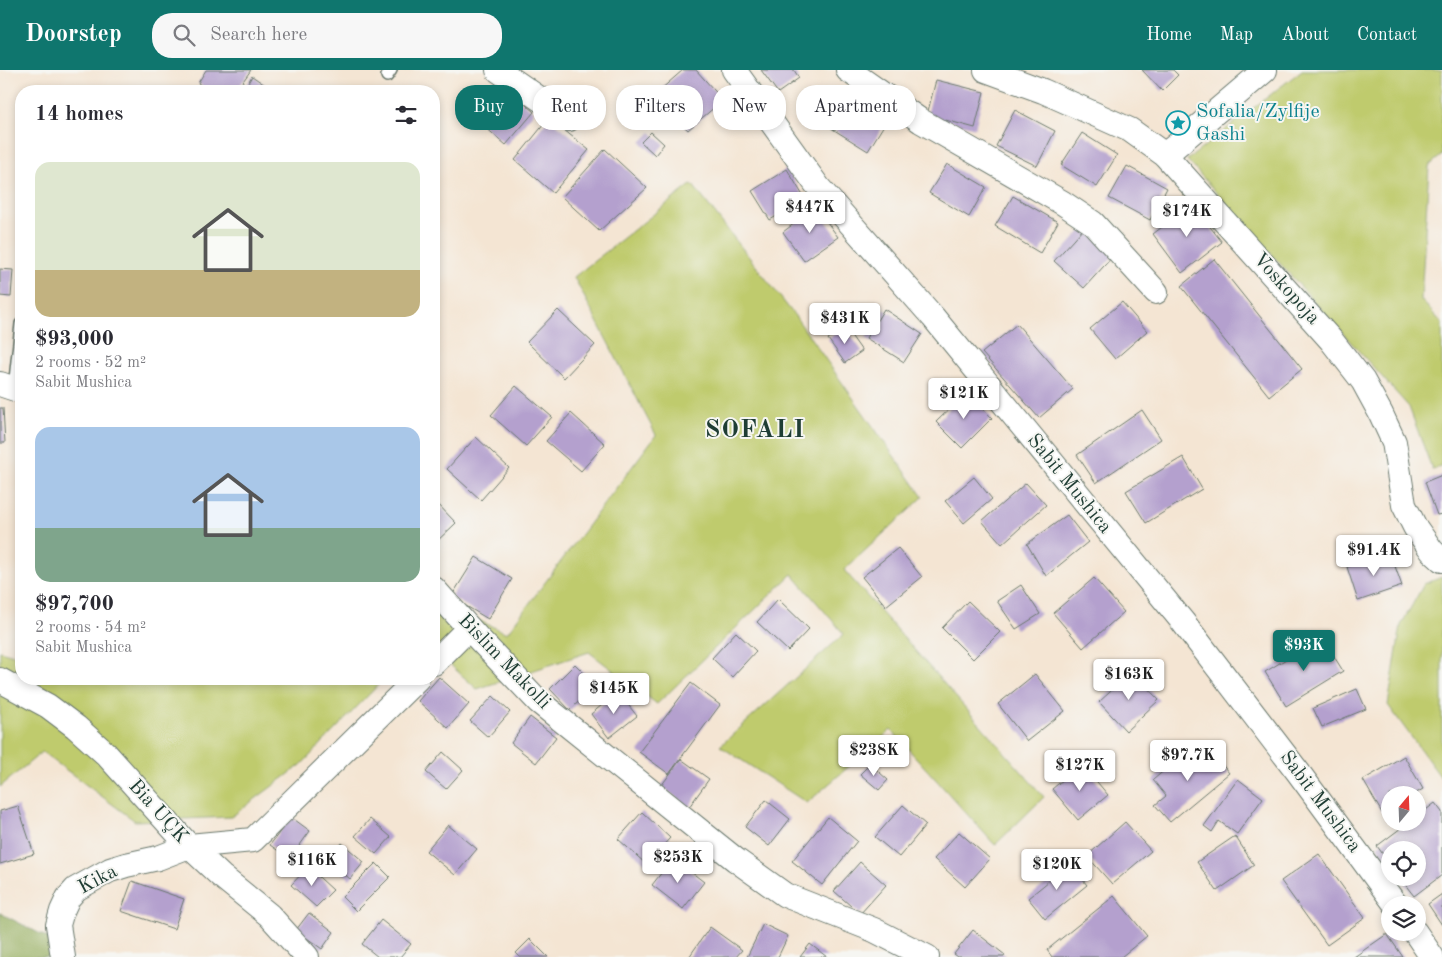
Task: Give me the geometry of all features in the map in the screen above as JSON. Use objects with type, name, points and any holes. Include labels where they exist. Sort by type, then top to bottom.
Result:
[{"type":"street","points":[[498,70],[533,94]]},
{"type":"street","name":"Sabit Mushica","points":[[734,70],[819,188],[933,317],[1182,622],[1298,772],[1389,896]]},
{"type":"street","points":[[848,70],[921,121],[1063,203],[1093,223],[1156,292]]},
{"type":"street","name":"Voskopoja","points":[[986,70],[1044,91],[1130,130],[1165,155],[1331,340],[1363,381],[1394,442],[1404,505],[1415,527],[1432,551],[1442,560]]},
{"type":"street","points":[[1165,155],[1265,70]]},
{"type":"street","name":"Bislim Makolli","points":[[440,596],[540,702],[736,860],[785,895],[874,930],[927,957]]},
{"type":"street","points":[[440,657],[469,628]]},
{"type":"street","name":"Bia UÇK","points":[[0,680],[48,706],[76,727],[106,754],[189,846],[221,876],[269,915],[307,957]]},
{"type":"street","name":"Kika","points":[[63,957],[58,925],[68,898],[76,889],[110,870],[158,858],[189,846],[253,840],[412,685]]},
{"type":"street","points":[[1421,941],[1432,957]]},
{"type":"lane","points":[[12,388],[15,367]]},
{"type":"green space","points":[[1302,70],[1442,70],[1442,155],[1429,166],[1421,300],[1442,323],[1442,467],[1432,469],[1409,407],[1187,160]]},
{"type":"green space","points":[[692,184],[795,316],[923,497],[844,570],[1044,797],[995,845],[891,730],[807,803],[720,746],[844,634],[792,574],[657,704],[589,652],[477,689],[440,655],[440,604],[507,633],[656,435],[574,277]]},
{"type":"green space","points":[[1442,577],[1442,779],[1388,705],[1401,625],[1424,584]]},
{"type":"green space","points":[[0,651],[15,655],[15,685],[378,685],[301,765],[231,817],[135,821],[42,752],[0,787]]},
{"type":"green space","points":[[0,913],[52,940],[54,957],[0,957]]},
{"type":"building","points":[[206,70],[251,70],[240,85],[201,85],[198,83]]},
{"type":"building","points":[[683,70],[696,70],[713,89],[713,109],[703,117],[703,85],[666,85]]},
{"type":"building","points":[[761,70],[794,70],[799,78],[786,87],[786,85],[772,85]]},
{"type":"building","points":[[1142,70],[1173,70],[1178,75],[1162,91]]},
{"type":"building","points":[[252,76],[265,85],[247,85]]},
{"type":"building","points":[[936,80],[984,92],[975,128],[927,115]]},
{"type":"building","points":[[498,81],[503,85],[495,85]]},
{"type":"building","points":[[523,103],[533,113],[523,125]]},
{"type":"building","points":[[1015,110],[1055,131],[1037,166],[996,146]]},
{"type":"building","points":[[489,130],[519,130],[506,145]]},
{"type":"building","points":[[539,130],[564,130],[589,150],[553,193],[515,160]]},
{"type":"building","points":[[834,130],[881,130],[868,151]]},
{"type":"building","points":[[651,132],[664,144],[655,155],[641,142]]},
{"type":"building","points":[[1082,133],[1117,155],[1097,187],[1061,165]]},
{"type":"building","points":[[605,149],[647,188],[599,231],[562,197]]},
{"type":"building","points":[[947,164],[986,187],[969,217],[929,193]]},
{"type":"building","points":[[1127,166],[1167,188],[1150,220],[1109,198]]},
{"type":"building","points":[[787,169],[805,199],[770,220],[752,191]]},
{"type":"building","points":[[1013,196],[1058,222],[1040,253],[995,226]]},
{"type":"building","points":[[1192,204],[1222,242],[1182,273],[1153,234]]},
{"type":"building","points":[[816,207],[838,237],[804,261],[783,232]]},
{"type":"building","points":[[1084,228],[1114,255],[1084,288],[1054,261]]},
{"type":"building","points":[[1214,259],[1302,369],[1269,396],[1181,286]]},
{"type":"building","points":[[0,269],[13,270],[11,297],[0,296]]},
{"type":"building","points":[[1122,302],[1147,331],[1115,359],[1090,329]]},
{"type":"building","points":[[884,309],[922,334],[904,362],[866,338]]},
{"type":"building","points":[[558,310],[595,345],[564,378],[527,342]]},
{"type":"building","points":[[1017,324],[1073,389],[1039,418],[982,353]]},
{"type":"building","points":[[845,327],[862,351],[845,363],[828,339]]},
{"type":"building","points":[[516,386],[552,417],[526,446],[491,415]]},
{"type":"building","points":[[967,392],[992,418],[962,448],[936,422]]},
{"type":"building","points":[[0,408],[3,408],[5,443],[0,443]]},
{"type":"building","points":[[1142,410],[1161,439],[1096,483],[1077,455]]},
{"type":"building","points":[[571,413],[605,444],[581,471],[546,441]]},
{"type":"building","points":[[476,437],[509,468],[481,500],[447,469]]},
{"type":"building","points":[[1183,457],[1202,489],[1146,523],[1126,491]]},
{"type":"building","points":[[1442,475],[1442,514],[1437,515],[1425,482]]},
{"type":"building","points":[[974,477],[992,499],[964,523],[945,501]]},
{"type":"building","points":[[1026,483],[1046,505],[1002,544],[982,521]]},
{"type":"building","points":[[440,506],[456,523],[440,538]]},
{"type":"building","points":[[1067,515],[1088,542],[1046,576],[1027,544]]},
{"type":"building","points":[[898,548],[922,577],[886,606],[862,577]]},
{"type":"building","points":[[1390,552],[1402,586],[1358,601],[1347,567]]},
{"type":"building","points":[[476,557],[512,579],[488,619],[451,597]]},
{"type":"building","points":[[1094,578],[1124,612],[1083,648],[1053,613]]},
{"type":"building","points":[[1021,585],[1040,614],[1016,629],[997,601]]},
{"type":"building","points":[[778,599],[809,629],[788,651],[757,622]]},
{"type":"building","points":[[968,601],[1000,632],[973,659],[942,628]]},
{"type":"building","points":[[736,632],[756,651],[732,677],[712,658]]},
{"type":"building","points":[[1322,637],[1343,671],[1286,706],[1265,672]]},
{"type":"building","points":[[575,664],[596,685],[570,710],[550,689]]},
{"type":"building","points":[[1132,672],[1159,700],[1126,731],[1099,702]]},
{"type":"building","points":[[1035,674],[1065,711],[1027,741],[998,704]]},
{"type":"building","points":[[440,678],[469,704],[448,728],[418,701],[432,685],[440,685]]},
{"type":"building","points":[[691,683],[720,705],[669,774],[639,752]]},
{"type":"building","points":[[1357,689],[1366,709],[1322,727],[1313,708]]},
{"type":"building","points":[[618,692],[637,716],[609,738],[591,714]]},
{"type":"building","points":[[493,696],[510,712],[488,737],[470,721]]},
{"type":"building","points":[[530,717],[556,737],[536,763],[511,743]]},
{"type":"building","points":[[1189,749],[1199,761],[1211,751],[1229,773],[1170,822],[1155,805],[1166,796],[1153,780]]},
{"type":"building","points":[[443,752],[463,770],[446,789],[426,772]]},
{"type":"building","points":[[1404,756],[1421,786],[1381,786],[1381,811],[1363,780]]},
{"type":"building","points":[[681,759],[709,779],[689,807],[661,786]]},
{"type":"building","points":[[870,764],[888,780],[879,790],[860,774]]},
{"type":"building","points":[[1082,764],[1108,795],[1078,820],[1052,789]]},
{"type":"building","points":[[1238,779],[1263,798],[1237,834],[1219,821],[1212,832],[1204,826]]},
{"type":"building","points":[[766,800],[790,819],[769,846],[745,827]]},
{"type":"building","points":[[1435,803],[1442,812],[1442,875],[1414,896],[1406,886],[1426,886],[1426,841],[1384,841],[1397,831],[1426,831],[1426,810]]},
{"type":"building","points":[[903,805],[926,825],[899,857],[875,837]]},
{"type":"building","points":[[18,806],[34,854],[0,864],[0,811]]},
{"type":"building","points":[[642,812],[670,838],[646,864],[618,839]]},
{"type":"building","points":[[291,817],[310,831],[290,859],[270,845]]},
{"type":"building","points":[[828,817],[857,841],[822,885],[792,861]]},
{"type":"building","points":[[370,819],[391,837],[376,854],[355,836]]},
{"type":"building","points":[[1125,822],[1151,851],[1112,884],[1087,856]]},
{"type":"building","points":[[448,825],[477,849],[455,875],[426,851]]},
{"type":"building","points":[[959,832],[990,859],[965,887],[934,859]]},
{"type":"building","points":[[1235,836],[1254,865],[1217,891],[1197,862]]},
{"type":"building","points":[[342,843],[364,862],[350,879],[328,860]]},
{"type":"building","points":[[1381,843],[1381,852],[1377,846]]},
{"type":"building","points":[[1319,854],[1365,918],[1327,945],[1281,881]]},
{"type":"building","points":[[673,858],[704,882],[683,909],[652,885]]},
{"type":"building","points":[[860,862],[886,885],[860,914],[834,891]]},
{"type":"building","points":[[376,863],[390,877],[356,911],[342,897]]},
{"type":"building","points":[[1070,864],[1087,885],[1045,919],[1028,898]]},
{"type":"building","points":[[308,867],[333,890],[316,907],[291,885]]},
{"type":"building","points":[[132,881],[184,899],[174,929],[121,911]]},
{"type":"building","points":[[1442,894],[1442,925],[1428,904]]},
{"type":"building","points":[[1114,896],[1147,936],[1121,957],[1052,957],[1047,950]]},
{"type":"building","points":[[309,913],[334,932],[322,949],[296,930]]},
{"type":"building","points":[[381,920],[411,944],[400,957],[378,957],[362,944]]},
{"type":"building","points":[[763,924],[788,936],[778,957],[747,957]]},
{"type":"building","points":[[710,927],[742,950],[736,957],[689,957]]},
{"type":"building","points":[[973,930],[1005,955],[1004,957],[958,957],[954,954]]},
{"type":"building","points":[[1381,938],[1381,941],[1392,941],[1403,957],[1354,957]]},
{"type":"building","points":[[530,939],[548,957],[520,957],[516,953]]},
{"type":"building","points":[[810,944],[827,957],[800,957]]},
{"type":"place","name":"Sofalia/Zylfije Gashi","points":[[1178,123]]},
{"type":"district","name":"SOFALI","points":[[755,430]]}]
